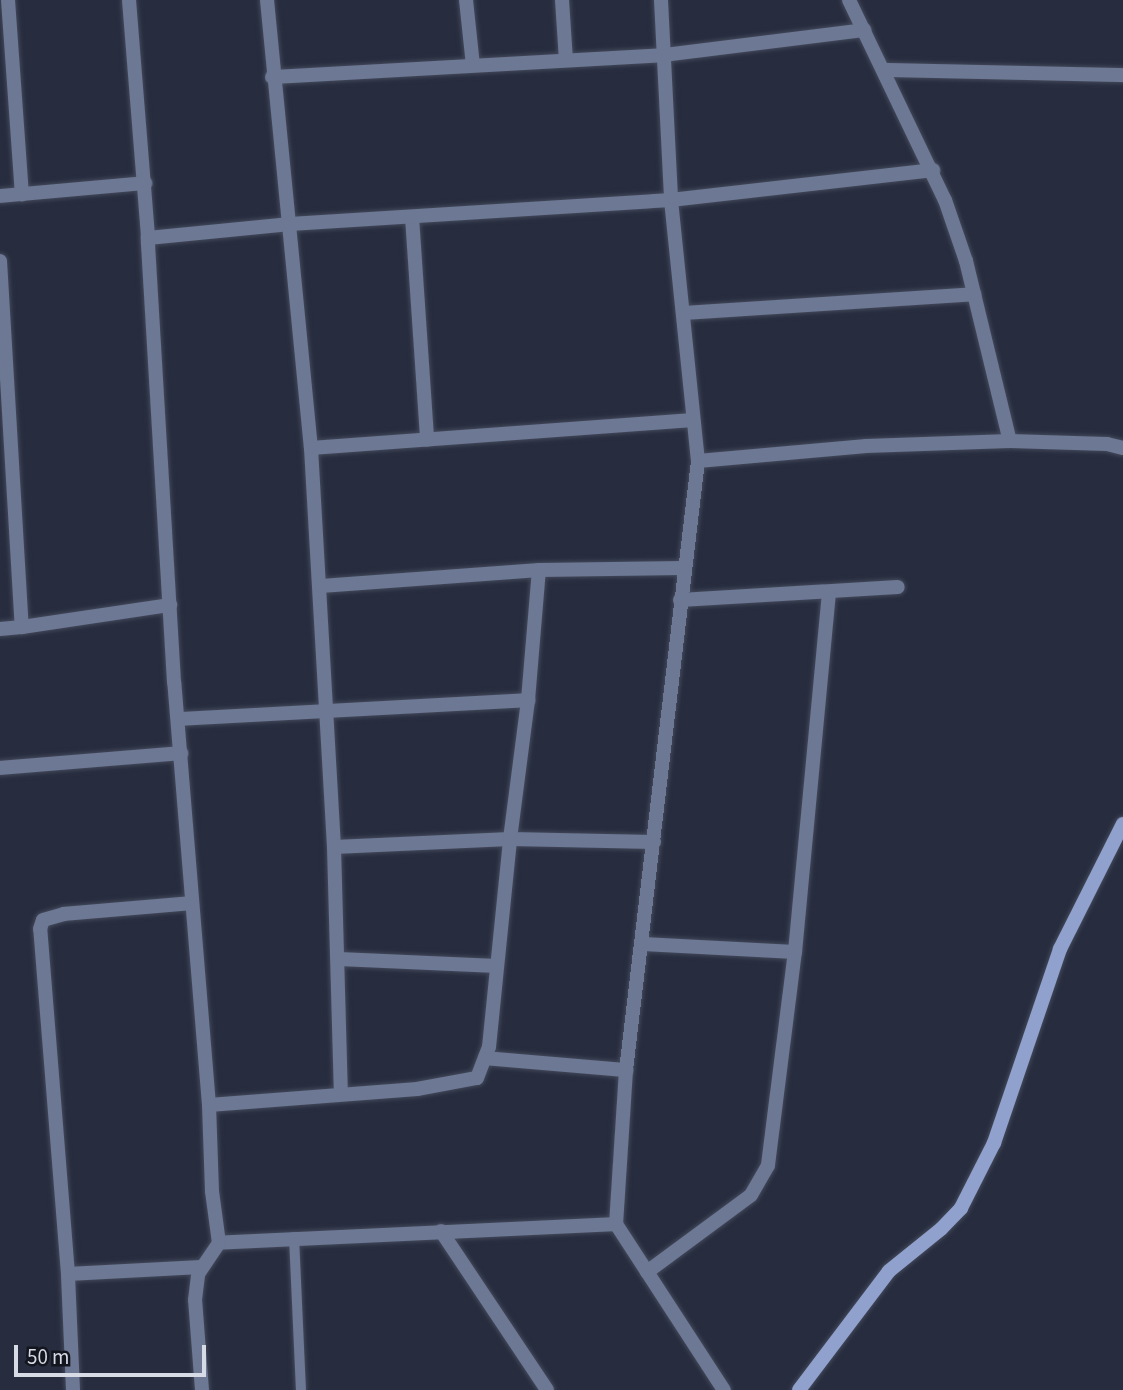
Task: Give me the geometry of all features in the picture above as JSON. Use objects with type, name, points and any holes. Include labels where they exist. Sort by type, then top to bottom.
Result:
[{"type":"main road","points":[[799,1390],[889,1271],[941,1230],[961,1208],[994,1143],[1060,949],[1123,824]]},
{"type":"street","points":[[8,0],[23,194]]},
{"type":"street","points":[[129,0],[145,183],[170,605],[209,1105],[212,1191],[219,1243],[201,1267],[195,1300],[202,1390]]},
{"type":"street","points":[[267,0],[272,78],[290,224],[311,448],[321,586],[339,959],[341,1093]]},
{"type":"street","points":[[466,0],[473,65]]},
{"type":"street","points":[[562,0],[566,60]]},
{"type":"street","points":[[661,0],[671,200],[698,461],[683,568],[643,944],[626,1070],[616,1224],[724,1390]]},
{"type":"street","points":[[849,0],[933,170],[966,261],[1010,441]]},
{"type":"street","points":[[272,78],[664,55],[864,30]]},
{"type":"street","points":[[884,70],[1123,75]]},
{"type":"street","points":[[148,237],[290,224],[671,200],[933,170]]},
{"type":"street","points":[[0,196],[145,183]]},
{"type":"street","points":[[412,216],[426,439]]},
{"type":"street","points":[[0,261],[22,627]]},
{"type":"street","points":[[683,313],[974,294]]},
{"type":"street","points":[[311,448],[693,420]]},
{"type":"street","points":[[698,461],[866,446],[1010,441],[1107,444],[1123,448]]},
{"type":"street","points":[[321,586],[539,570],[683,568]]},
{"type":"street","points":[[209,1105],[461,1083],[477,1078],[489,1047],[510,839],[528,700],[539,570]]},
{"type":"street","points":[[680,600],[898,587]]},
{"type":"street","points":[[647,1272],[751,1195],[762,1180],[768,1165],[795,953],[829,593]]},
{"type":"street","points":[[0,629],[170,605]]},
{"type":"street","points":[[178,719],[528,700]]},
{"type":"street","points":[[0,768],[181,753]]},
{"type":"street","points":[[334,847],[510,839],[654,842]]},
{"type":"street","points":[[73,1390],[68,1274],[41,951],[43,920],[64,914],[192,903]]},
{"type":"street","points":[[643,944],[795,953]]},
{"type":"street","points":[[339,959],[497,966]]},
{"type":"street","points":[[485,1058],[626,1070]]},
{"type":"street","points":[[219,1243],[294,1237],[616,1224]]},
{"type":"street","points":[[441,1231],[541,1388]]},
{"type":"street","points":[[68,1274],[201,1267]]},
{"type":"lane","points":[[294,1237],[301,1390]]}]
